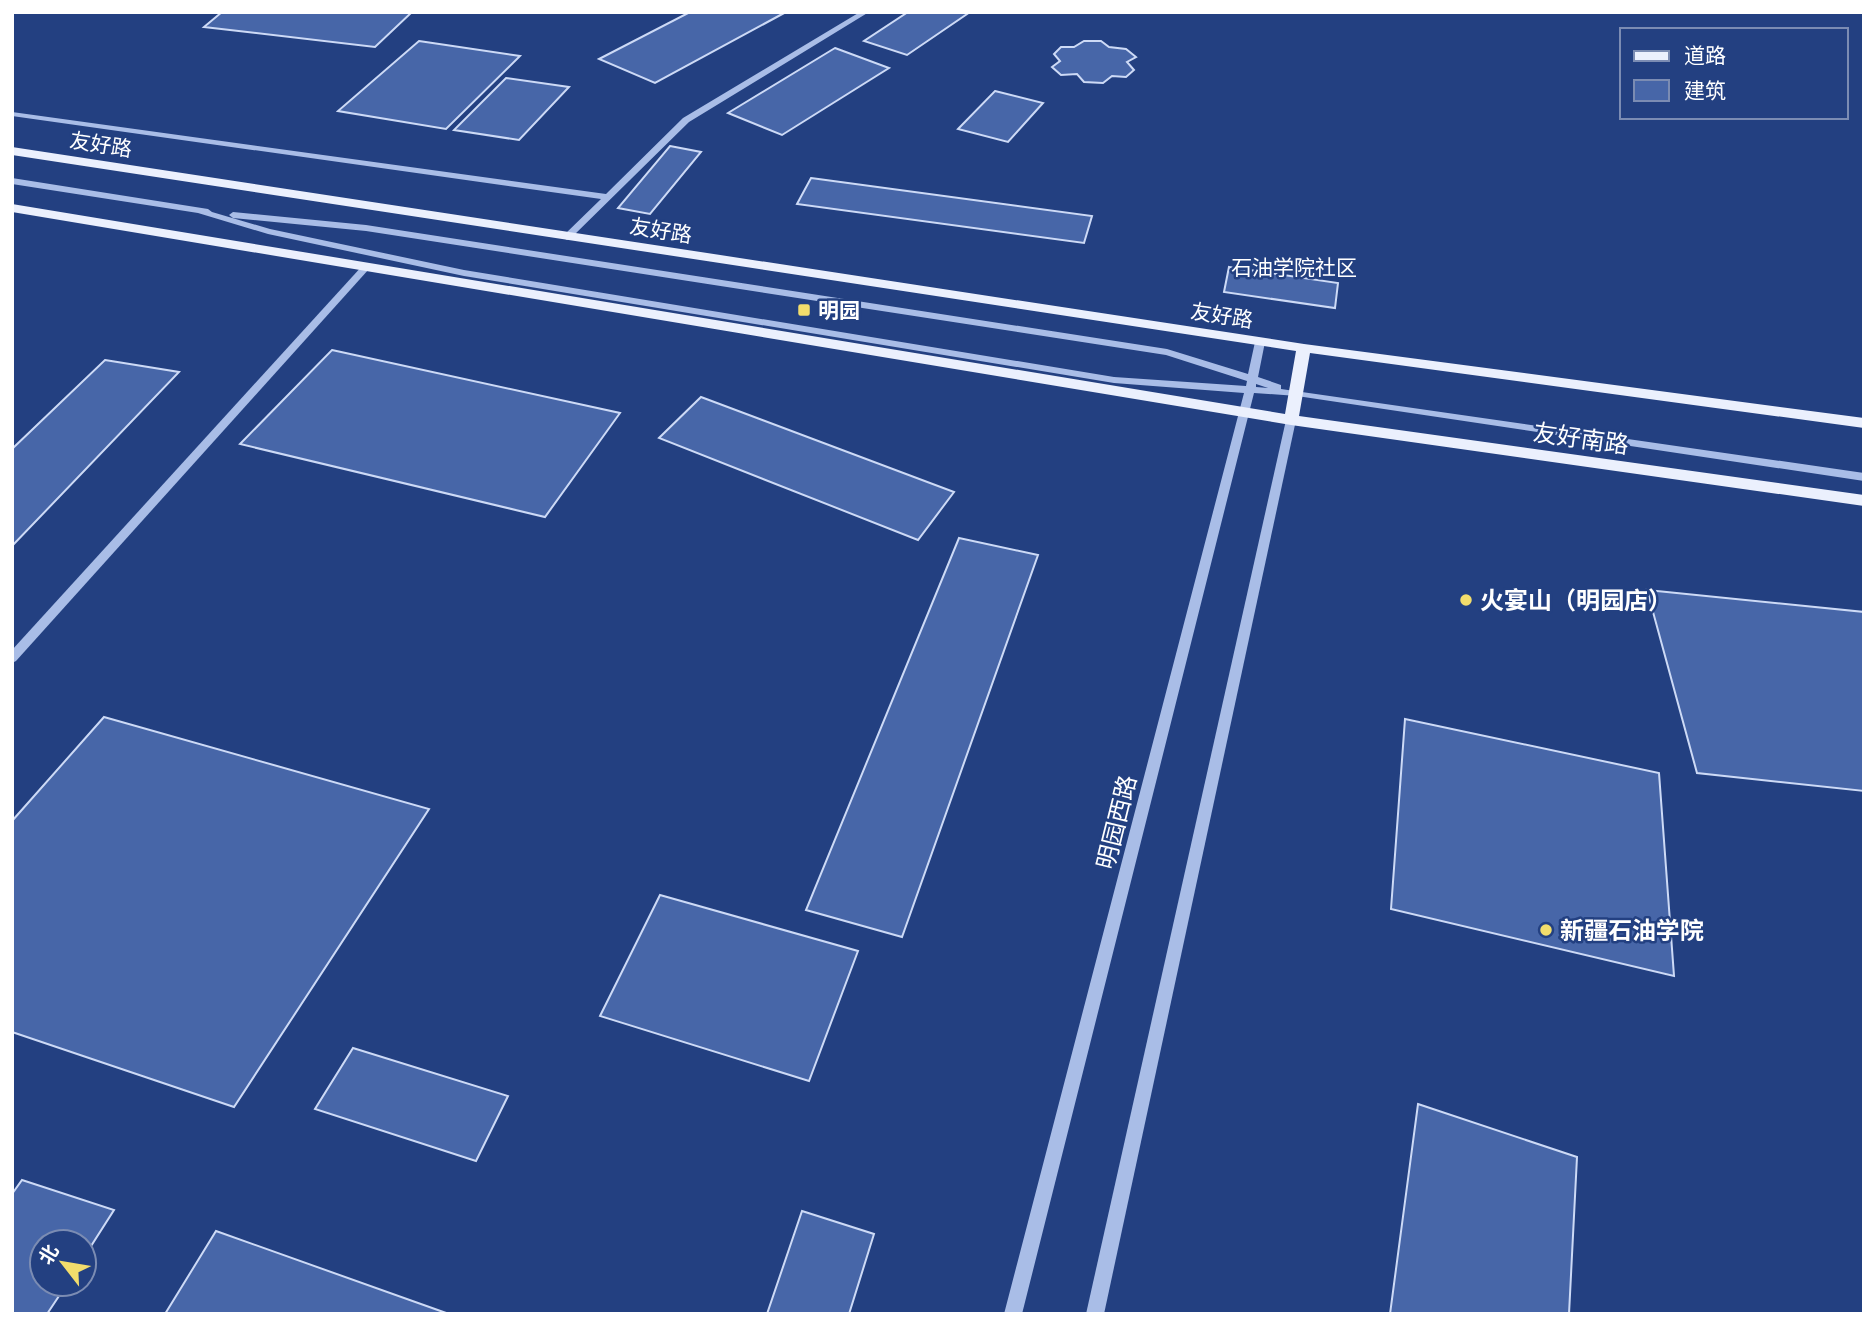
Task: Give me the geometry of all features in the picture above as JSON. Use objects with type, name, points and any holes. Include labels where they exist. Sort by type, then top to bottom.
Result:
[{"type":"main road","name":"友好路","points":[[12,151],[1304,348]]},
{"type":"main road","points":[[12,208],[1291,420],[1304,348],[1864,423]]},
{"type":"main road","name":"友好南路","points":[[1291,420],[1864,501]]},
{"type":"street","points":[[567,237],[686,120],[866,12]]},
{"type":"street","points":[[12,114],[610,197]]},
{"type":"street","points":[[12,181],[202,212],[366,228],[1167,352],[1251,384]]},
{"type":"street","points":[[202,212],[268,231],[464,273],[1114,380],[1251,384],[1864,477]]},
{"type":"street","points":[[12,658],[366,267]]},
{"type":"street","name":"明园西路","points":[[1013,1314],[1245,413],[1260,342]]},
{"type":"street","points":[[1095,1314],[1291,420]]},
{"type":"building","points":[[222,12],[412,12],[375,47],[204,27]]},
{"type":"building","points":[[690,12],[786,12],[655,83],[599,59]]},
{"type":"building","points":[[908,12],[970,12],[907,55],[864,41]]},
{"type":"building","points":[[419,41],[520,56],[446,129],[338,111]]},
{"type":"building","points":[[1084,41],[1101,41],[1109,47],[1126,49],[1136,57],[1127,62],[1134,70],[1126,77],[1112,76],[1103,83],[1084,82],[1077,74],[1061,75],[1052,67],[1060,61],[1054,54],[1061,47],[1074,47]]},
{"type":"building","points":[[835,48],[889,68],[782,135],[728,113]]},
{"type":"building","points":[[506,78],[569,87],[519,140],[454,130]]},
{"type":"building","points":[[995,91],[1043,103],[1008,142],[958,129]]},
{"type":"building","points":[[670,146],[701,152],[650,214],[618,208]]},
{"type":"building","points":[[811,178],[1092,216],[1084,243],[797,204]]},
{"type":"building","points":[[1229,267],[1338,283],[1335,308],[1224,292]]},
{"type":"building","points":[[332,350],[620,413],[545,517],[240,444]]},
{"type":"building","points":[[105,360],[179,372],[12,546],[12,449]]},
{"type":"building","points":[[701,397],[954,492],[918,540],[659,438]]},
{"type":"building","points":[[959,538],[1038,555],[902,937],[806,910]]},
{"type":"building","points":[[1647,590],[1864,612],[1864,791],[1697,773]]},
{"type":"building","points":[[104,717],[429,809],[234,1107],[12,1032],[12,821]]},
{"type":"building","points":[[1405,719],[1659,773],[1674,976],[1391,909]]},
{"type":"building","points":[[660,895],[858,951],[809,1081],[600,1016]]},
{"type":"building","points":[[353,1048],[508,1096],[476,1161],[315,1109]]},
{"type":"building","points":[[1418,1104],[1577,1157],[1569,1314],[1390,1314]]},
{"type":"building","points":[[22,1180],[114,1210],[98,1235],[98,1228],[28,1228],[28,1298],[58,1298],[47,1314],[12,1314],[12,1194]]},
{"type":"building","points":[[802,1211],[874,1234],[849,1314],[767,1314]]},
{"type":"building","points":[[216,1231],[449,1314],[165,1314]]},
{"type":"place","name":"明园","points":[[804,310]]},
{"type":"place","name":"火宴山（明园店）","points":[[1466,600]]},
{"type":"place","name":"新疆石油学院","points":[[1546,930]]},
{"type":"district","name":"石油学院社区","points":[[1294,267]]}]
